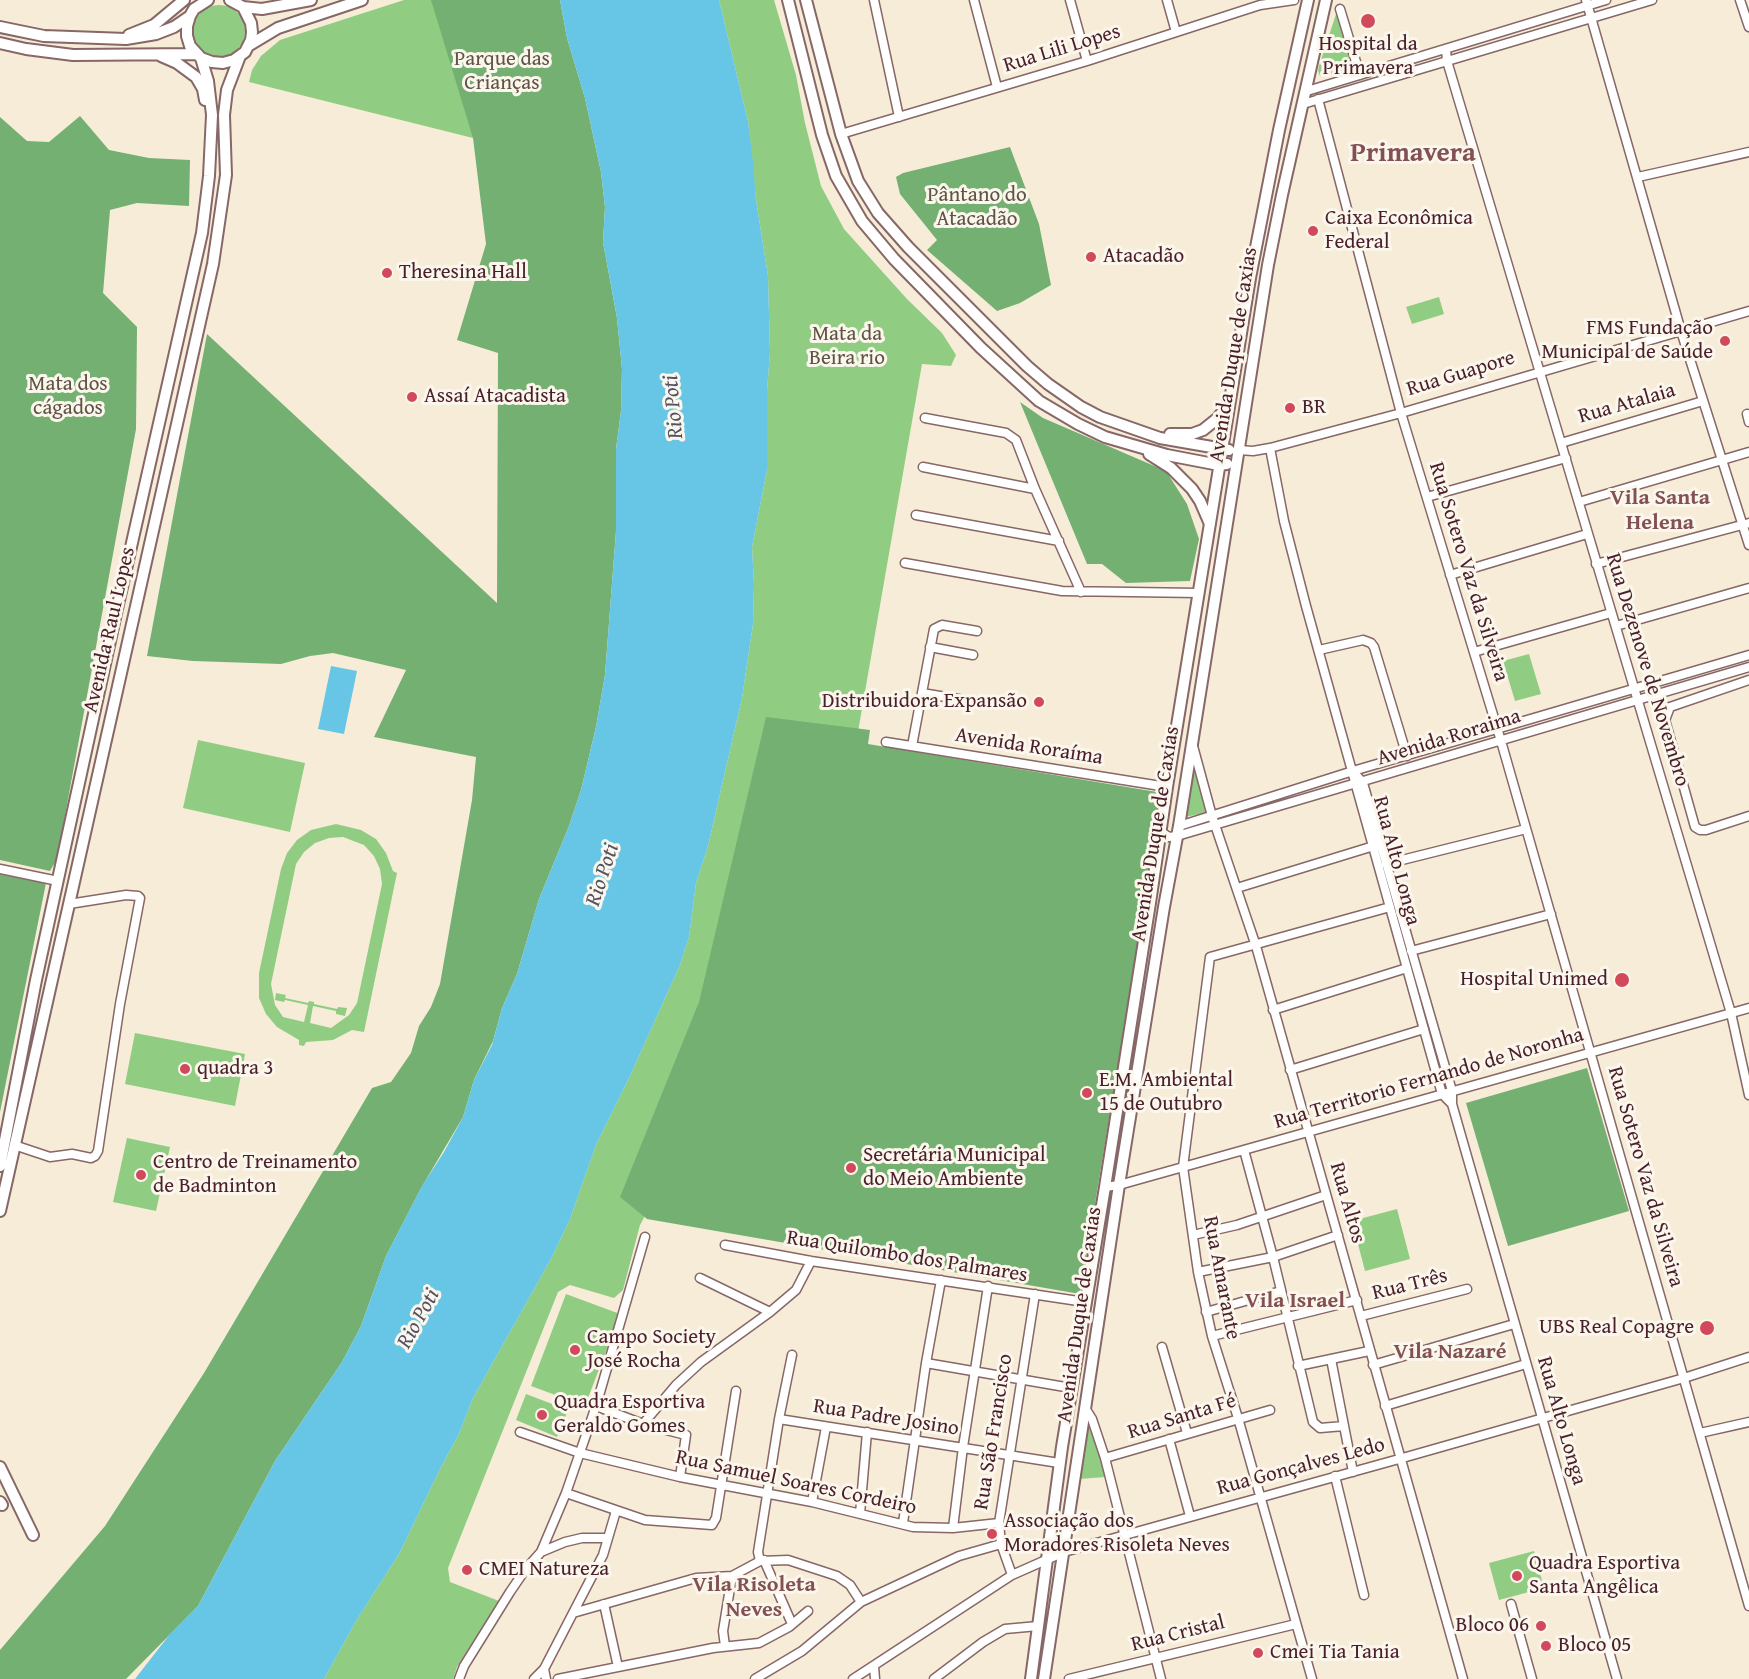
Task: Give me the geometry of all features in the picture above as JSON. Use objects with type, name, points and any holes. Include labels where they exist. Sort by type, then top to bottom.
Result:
[{"type":"main road","points":[[126,39],[154,25],[184,0]]},
{"type":"main road","points":[[265,0],[288,0]]},
{"type":"main road","points":[[237,3],[262,9],[311,0]]},
{"type":"main road","points":[[248,46],[278,28],[362,0]]},
{"type":"main road","points":[[788,0],[822,135],[836,176],[862,221],[894,260],[981,348],[1039,401],[1096,433],[1136,447],[1220,465],[1236,463]]},
{"type":"main road","points":[[806,0],[841,134],[858,181],[878,213],[908,247],[1027,366],[1081,407],[1140,432],[1182,434],[1203,430],[1218,418],[1230,400]]},
{"type":"main road","name":"Avenida Duque de Caxias","points":[[1031,1679],[1059,1463],[1252,266],[1308,0]]},
{"type":"main road","name":"Avenida Duque de Caxias","points":[[1044,1679],[1119,1185],[1268,265],[1281,195],[1326,0]]},
{"type":"main road","points":[[0,27],[44,36],[126,39],[156,34],[174,27],[190,16],[204,1]]},
{"type":"main road","points":[[237,3],[251,23],[252,32],[248,46]]},
{"type":"main road","name":"Avenida Raul Lopes","points":[[0,1166],[58,881],[202,233],[209,176],[211,96],[199,56],[190,46],[187,36],[190,16]]},
{"type":"main road","points":[[0,43],[26,50],[73,55],[199,56],[212,62],[224,63],[240,56]]},
{"type":"main road","name":"Avenida Raul Lopes","points":[[0,1211],[213,264],[226,175],[224,115],[227,90],[240,56],[248,46]]},
{"type":"main road","points":[[158,55],[186,68],[199,81],[205,97],[210,133]]},
{"type":"main road","points":[[167,391],[170,400],[182,404]]},
{"type":"main road","name":"Rua Guapore","points":[[1140,432],[1222,450],[1238,450]]},
{"type":"main road","points":[[1136,447],[1171,468],[1184,479],[1200,501],[1210,525]]},
{"type":"main road","points":[[88,743],[104,747]]},
{"type":"main road","points":[[29,1017],[44,1020]]},
{"type":"main road","points":[[0,1467],[33,1535]]},
{"type":"street","points":[[874,0],[899,117]]},
{"type":"street","points":[[974,0],[997,87]]},
{"type":"street","points":[[1070,0],[1087,61]]},
{"type":"street","points":[[1167,0],[1176,33]]},
{"type":"street","name":"Rua Lili Lopes","points":[[841,134],[1176,33],[1259,2],[1294,0]]},
{"type":"street","points":[[1306,91],[1587,3],[1606,0]]},
{"type":"street","points":[[1303,104],[1652,0]]},
{"type":"street","points":[[1740,0],[1749,27]]},
{"type":"street","points":[[1587,3],[1681,331],[1722,459],[1746,524],[1749,545]]},
{"type":"street","points":[[1340,9],[1360,75]]},
{"type":"street","name":"Rua Dezenove de Novembro","points":[[1446,48],[1447,61],[1731,1013],[1748,1090]]},
{"type":"street","name":"Rua Sotero Vaz da Silveira","points":[[1318,99],[1401,413],[1501,741],[1749,1606]]},
{"type":"street","points":[[1638,177],[1749,153]]},
{"type":"street","name":"Rua Guapore","points":[[1238,450],[1253,451],[1270,448],[1401,413],[1749,311]]},
{"type":"street","name":"Rua Atalaia","points":[[1561,443],[1703,401]]},
{"type":"street","points":[[926,418],[1011,436],[1016,440],[1081,592]]},
{"type":"street","points":[[1270,448],[1284,521],[1353,771],[1360,784]]},
{"type":"street","name":"Rua Guapore","points":[[1236,463],[1253,451]]},
{"type":"street","points":[[1579,501],[1749,452]]},
{"type":"street","points":[[1427,497],[1566,458]]},
{"type":"street","points":[[923,467],[1035,489]]},
{"type":"street","points":[[916,515],[1059,541]]},
{"type":"street","points":[[1596,564],[1746,524]]},
{"type":"street","points":[[1450,575],[1587,534]]},
{"type":"street","points":[[905,562],[1051,590],[1199,594]]},
{"type":"street","points":[[1616,626],[1749,588]]},
{"type":"street","points":[[1474,652],[1611,613]]},
{"type":"street","points":[[912,746],[934,628],[942,625],[977,631]]},
{"type":"street","points":[[1319,650],[1363,640],[1371,643],[1407,756]]},
{"type":"street","points":[[930,647],[973,655]]},
{"type":"street","name":"Avenida Roraima","points":[[1178,831],[1212,816],[1353,771],[1749,655]]},
{"type":"street","name":"Avenida Roraima","points":[[1178,831],[1216,825],[1360,784],[1749,667]]},
{"type":"street","points":[[1749,680],[1670,707],[1665,720],[1695,827],[1706,830],[1749,816]]},
{"type":"street","points":[[922,693],[964,700]]},
{"type":"street","name":"Rua Altos","points":[[1192,739],[1212,816],[1256,946],[1463,1679]]},
{"type":"street","name":"Avenida Roraíma","points":[[886,742],[1167,787]]},
{"type":"street","name":"Rua Alto Longa","points":[[1360,784],[1377,845],[1390,907],[1442,1094],[1452,1104]]},
{"type":"street","points":[[1386,864],[1526,829]]},
{"type":"street","points":[[1160,831],[1169,837],[1178,831]]},
{"type":"street","points":[[1237,888],[1377,845]]},
{"type":"street","name":"Rua Alto Longa","points":[[1377,845],[1386,864],[1452,1091],[1452,1104],[1617,1679]]},
{"type":"street","points":[[0,869],[58,881]]},
{"type":"street","points":[[14,1145],[50,1156],[72,1154],[91,1158],[98,1151],[120,1004],[140,898],[126,895],[69,904]]},
{"type":"street","points":[[1256,946],[1390,907]]},
{"type":"street","points":[[1411,951],[1551,915]]},
{"type":"street","name":"Rua Amarante","points":[[1256,946],[1213,955],[1209,959],[1183,1167],[1198,1272],[1212,1336],[1238,1418],[1312,1679]]},
{"type":"street","points":[[1273,1010],[1407,968]]},
{"type":"street","name":"Rua Territorio Fernando de Noronha","points":[[1105,1187],[1119,1185],[1749,1008]]},
{"type":"street","points":[[1290,1070],[1424,1029]]},
{"type":"street","points":[[1244,1150],[1315,1425],[1320,1428],[1344,1426]]},
{"type":"street","points":[[1193,1235],[1263,1217],[1326,1196]]},
{"type":"street","points":[[1198,1272],[1273,1257],[1338,1235]]},
{"type":"street","points":[[459,1679],[464,1666],[510,1592],[525,1570],[542,1552],[566,1493],[596,1406],[645,1237]]},
{"type":"street","name":"Rua Quilombo dos Palmares","points":[[725,1245],[811,1261],[1085,1302]]},
{"type":"street","points":[[643,1424],[676,1385],[701,1362],[770,1312],[796,1290],[811,1261]]},
{"type":"street","points":[[700,1278],[770,1312]]},
{"type":"street","points":[[903,1523],[926,1363],[941,1280]]},
{"type":"street","points":[[953,1528],[988,1286]]},
{"type":"street","name":"Rua Três","points":[[1361,1316],[1467,1289]]},
{"type":"street","points":[[1206,1312],[1281,1291]]},
{"type":"street","name":"Rua São Francisco","points":[[1012,1575],[1001,1544],[999,1523],[1035,1294]]},
{"type":"street","points":[[1212,1336],[1357,1300]]},
{"type":"street","points":[[1373,1365],[1515,1324]]},
{"type":"street","points":[[1162,1347],[1187,1433]]},
{"type":"street","points":[[1298,1366],[1370,1351]]},
{"type":"street","points":[[792,1354],[779,1419],[758,1552],[792,1624]]},
{"type":"street","name":"Rua Gonçalves Ledo","points":[[853,1679],[1012,1575],[1047,1558],[1260,1496],[1400,1459],[1749,1357]]},
{"type":"street","points":[[1331,1359],[1353,1472]]},
{"type":"street","points":[[926,1363],[1071,1388]]},
{"type":"street","points":[[1385,1406],[1526,1364]]},
{"type":"street","points":[[566,1493],[654,1522],[707,1526],[714,1524],[717,1518],[736,1391]]},
{"type":"street","points":[[596,1406],[643,1424],[686,1435],[680,1477]]},
{"type":"street","points":[[1085,1408],[1092,1419],[1105,1458],[1161,1679]]},
{"type":"street","name":"Rua Santa Fé","points":[[1105,1458],[1270,1410]]},
{"type":"street","name":"Rua Padre Josino","points":[[779,1419],[1059,1463]]},
{"type":"street","points":[[1700,1433],[1749,1422]]},
{"type":"street","points":[[812,1502],[826,1426]]},
{"type":"street","name":"Rua Samuel Soares Cordeiro","points":[[520,1432],[580,1453],[680,1477],[812,1502],[924,1528],[953,1528],[999,1523]]},
{"type":"street","points":[[860,1514],[867,1432]]},
{"type":"street","points":[[1170,1439],[1190,1516]]},
{"type":"street","points":[[1335,1476],[1364,1595]]},
{"type":"street","points":[[534,1679],[544,1668],[598,1565],[616,1510]]},
{"type":"street","points":[[542,1552],[565,1542],[582,1538],[606,1538]]},
{"type":"street","points":[[755,1679],[802,1651],[861,1602],[958,1556],[1001,1544]]},
{"type":"street","points":[[573,1613],[696,1578],[732,1576],[762,1560],[788,1560],[837,1576],[850,1585],[861,1602]]},
{"type":"street","points":[[725,1646],[723,1631],[732,1576]]},
{"type":"street","points":[[604,1604],[618,1667]]},
{"type":"street","points":[[1511,1604],[1532,1679]]},
{"type":"street","points":[[558,1679],[725,1646],[759,1643],[781,1632],[808,1611]]},
{"type":"street","name":"Rua Cristal","points":[[1069,1679],[1296,1624]]},
{"type":"street","points":[[934,1679],[983,1642],[1005,1629],[1038,1626]]},
{"type":"street","points":[[874,1666],[875,1679]]},
{"type":"street","points":[[544,1668],[546,1679]]},
{"type":"green space","name":"Parque das Crianças","points":[[404,0],[560,0],[501,145],[249,82],[252,70],[261,56],[280,40]]},
{"type":"green space","points":[[431,0],[560,0],[567,38],[585,98],[601,172],[605,207],[603,242],[617,318],[622,369],[621,411],[616,449],[616,531],[605,675],[596,727],[581,790],[539,899],[517,974],[502,1008],[493,1041],[474,1080],[463,1117],[420,1190],[386,1256],[361,1326],[342,1362],[275,1461],[198,1606],[126,1679],[0,1679],[0,1650],[105,1526],[204,1373],[372,1088],[391,1082],[411,1053],[419,1026],[431,1007],[440,984],[472,800],[476,757],[374,737],[406,670],[333,653],[310,656],[281,664],[193,661],[147,656],[207,334],[497,603],[498,353],[457,340],[486,244],[473,138]]},
{"type":"green space","name":"Mata da Beira rio","points":[[719,0],[774,0],[796,75],[821,186],[844,229],[907,299],[942,333],[956,355],[951,366],[922,364],[855,749],[668,1174],[640,1225],[623,1290],[614,1298],[570,1285],[558,1292],[448,1568],[450,1582],[499,1601],[457,1667],[453,1679],[324,1679],[356,1621],[399,1554],[459,1434],[473,1398],[552,1257],[570,1219],[596,1145],[680,965],[689,937],[696,883],[708,846],[742,698],[753,624],[752,547],[767,470],[767,391],[770,352],[768,276],[756,200],[748,121]]},
{"type":"green space","points":[[219,5],[229,7],[237,13],[243,21],[245,31],[243,41],[237,49],[229,55],[219,57],[209,55],[201,49],[195,41],[193,31],[195,21],[201,13],[209,7]]},
{"type":"green space","points":[[1338,8],[1355,67],[1324,77],[1320,76],[1319,66]]},
{"type":"green space","name":"Mata dos cágados","points":[[80,116],[109,150],[149,158],[190,160],[189,206],[137,203],[110,210],[103,293],[137,327],[136,429],[57,859],[50,871],[0,860],[0,117],[27,141],[49,142]]},
{"type":"green space","name":"Pântano do Atacadão","points":[[1010,147],[1039,224],[1051,285],[1020,303],[997,311],[927,250],[937,240],[900,194],[896,177],[903,173]]},
{"type":"green space","points":[[1439,297],[1444,314],[1412,324],[1406,307]]},
{"type":"green space","points":[[1020,402],[1043,418],[1166,471],[1187,504],[1199,539],[1190,581],[1126,583],[1102,564],[1087,564]]},
{"type":"green space","points":[[1529,654],[1541,694],[1515,701],[1503,661]]},
{"type":"green space","points":[[766,717],[870,730],[868,744],[1163,793],[1080,1294],[647,1219],[620,1197],[699,1002]]},
{"type":"green space","points":[[198,740],[305,763],[290,832],[183,808]]},
{"type":"green space","points":[[1192,760],[1209,812],[1185,817]]},
{"type":"green space","points":[[336,824],[361,830],[376,839],[386,853],[393,871],[397,873],[364,1032],[352,1030],[333,1040],[306,1042],[304,1046],[299,1045],[299,1040],[277,1027],[266,1014],[259,998],[259,973],[281,869],[287,853],[297,840],[311,830]],"holes":[[[343,837],[364,845],[374,856],[380,869],[382,884],[357,1003],[349,1015],[331,1028],[310,1023],[313,1006],[336,1011],[336,1014],[345,1016],[347,1008],[338,1007],[337,1009],[314,1004],[314,1002],[309,1001],[308,1003],[285,998],[286,995],[276,993],[275,1000],[308,1005],[304,1022],[283,1017],[275,1005],[271,984],[296,864],[304,852],[315,843],[329,838]]]},
{"type":"green space","points":[[0,874],[46,883],[0,1112]]},
{"type":"green space","points":[[135,1033],[245,1054],[235,1106],[125,1084]]},
{"type":"green space","points":[[1587,1068],[1629,1211],[1508,1246],[1466,1103]]},
{"type":"green space","name":"Centro de Treinamento de Badminton","points":[[127,1138],[170,1147],[156,1211],[113,1202]]},
{"type":"green space","points":[[1397,1209],[1410,1259],[1365,1271],[1352,1221]]},
{"type":"green space","name":"Campo Society José Rocha","points":[[566,1294],[620,1314],[585,1406],[531,1386]]},
{"type":"green space","name":"Quadra Esportiva Geraldo Gomes","points":[[526,1394],[568,1410],[557,1437],[516,1420]]},
{"type":"green space","points":[[1089,1417],[1106,1477],[1079,1479]]},
{"type":"green space","name":"Quadra Esportiva Santa Angêlica","points":[[1534,1551],[1544,1588],[1499,1600],[1489,1563]]},
{"type":"water","name":"Rio Poti","points":[[560,0],[719,0],[748,121],[756,200],[768,276],[770,352],[767,391],[767,470],[752,547],[753,624],[742,698],[708,846],[696,883],[689,937],[680,965],[596,1145],[570,1219],[552,1257],[473,1398],[459,1434],[399,1554],[356,1621],[324,1679],[135,1679],[170,1634],[198,1606],[275,1461],[342,1362],[361,1326],[386,1256],[422,1186],[463,1117],[474,1080],[492,1045],[502,1008],[517,974],[539,899],[581,790],[596,727],[605,675],[616,531],[616,449],[621,411],[622,369],[617,318],[603,242],[605,207],[601,172],[585,98],[567,38]]},
{"type":"water","points":[[331,666],[357,671],[344,734],[318,729]]},
{"type":"place","name":"Hospital da Primavera","points":[[1368,21]]},
{"type":"place","name":"Caixa Econômica Federal","points":[[1313,231]]},
{"type":"place","name":"Atacadão","points":[[1091,257]]},
{"type":"place","name":"Theresina Hall","points":[[387,273]]},
{"type":"place","name":"FMS Fundação Municipal de Saúde","points":[[1725,341]]},
{"type":"place","name":"Assaí Atacadista","points":[[412,397]]},
{"type":"place","name":"BR","points":[[1290,408]]},
{"type":"place","name":"Distribuidora Expansão","points":[[1039,702]]},
{"type":"place","name":"Hospital Unimed","points":[[1622,980]]},
{"type":"place","name":"quadra 3","points":[[185,1069]]},
{"type":"place","name":"E.M. Ambiental 15 de Outubro","points":[[1087,1093]]},
{"type":"place","name":"Secretária Municipal do Meio Ambiente","points":[[851,1168]]},
{"type":"place","name":"Centro de Treinamento de Badminton","points":[[141,1175]]},
{"type":"place","name":"UBS Real Copagre","points":[[1707,1328]]},
{"type":"place","name":"Campo Society José Rocha","points":[[575,1350]]},
{"type":"place","name":"Quadra Esportiva Geraldo Gomes","points":[[542,1415]]},
{"type":"place","name":"Associação dos Moradores Risoleta Neves","points":[[992,1534]]},
{"type":"place","name":"CMEI Natureza","points":[[467,1570]]},
{"type":"place","name":"Quadra Esportiva Santa Angêlica","points":[[1517,1576]]},
{"type":"place","name":"Bloco 06","points":[[1541,1626]]},
{"type":"place","name":"Bloco 05","points":[[1546,1646]]},
{"type":"place","name":"Cmei Tia Tania","points":[[1258,1653]]},
{"type":"district","name":"Primavera","points":[[1413,154]]},
{"type":"district","name":"Vila Santa Helena","points":[[1660,510]]},
{"type":"district","name":"Vila Israel","points":[[1295,1301]]},
{"type":"district","name":"Vila Nazaré","points":[[1450,1352]]},
{"type":"district","name":"Vila Risoleta Neves","points":[[754,1598]]}]
